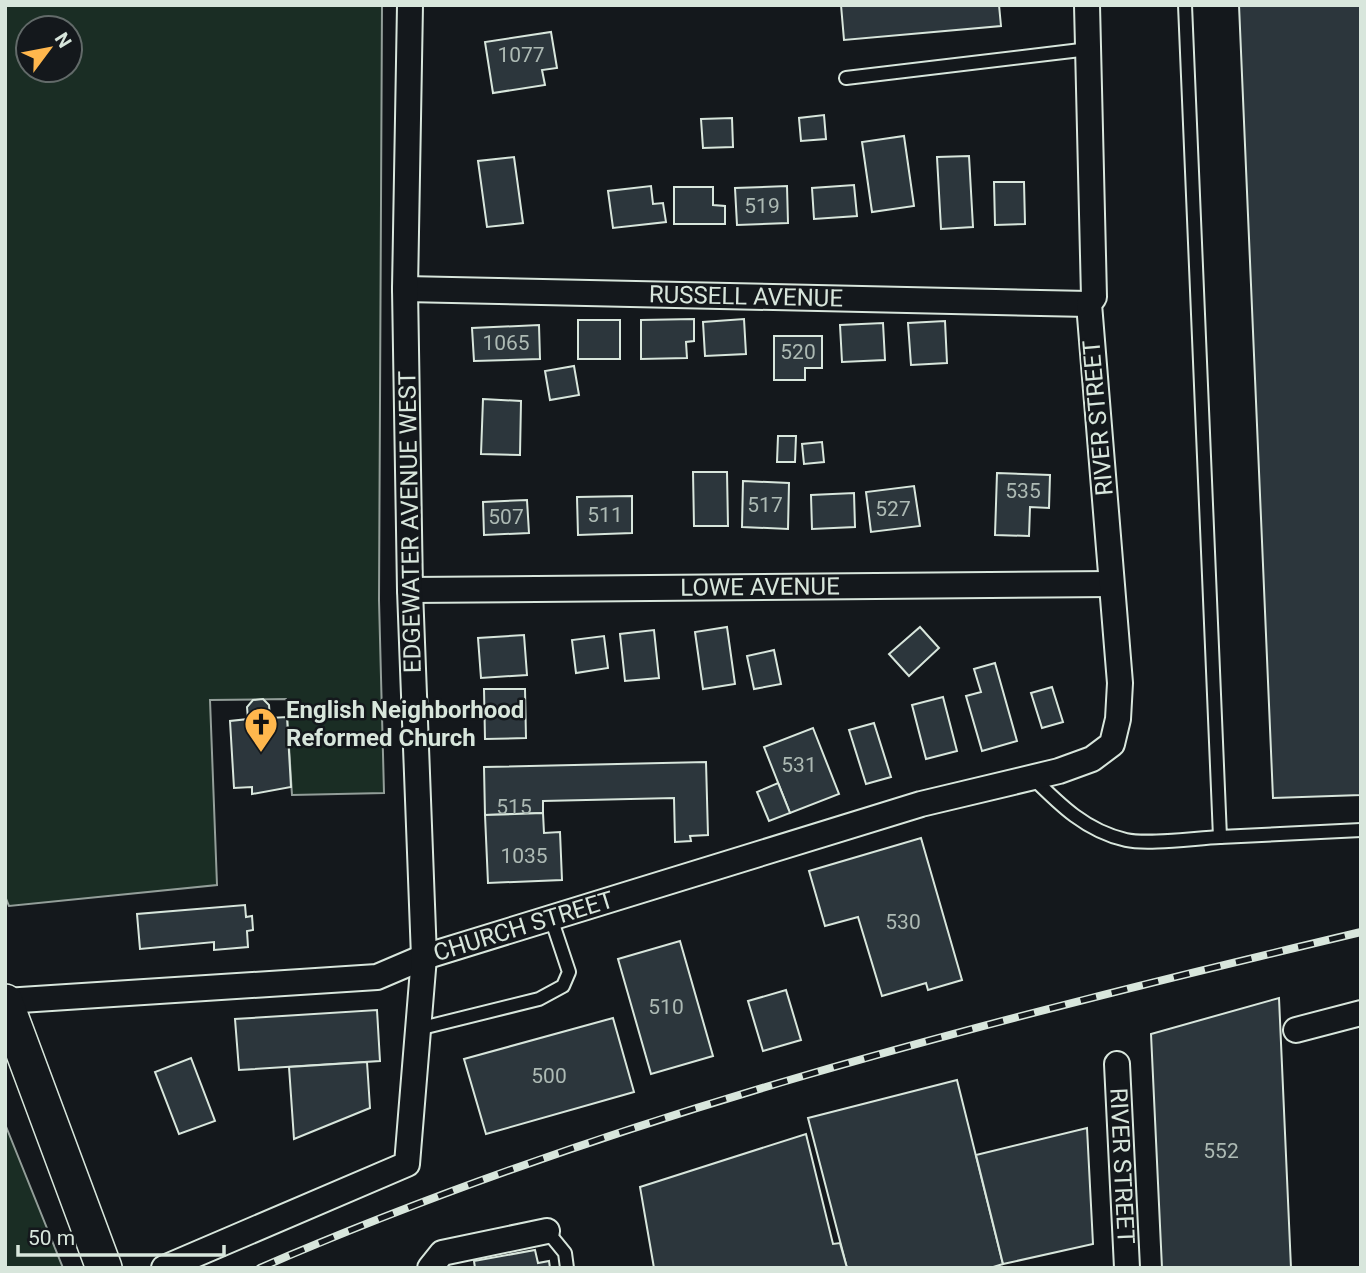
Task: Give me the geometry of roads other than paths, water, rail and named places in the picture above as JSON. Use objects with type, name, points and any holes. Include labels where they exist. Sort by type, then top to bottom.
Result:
[{"type":"main road","points":[[5,1002],[99,1256]]},
{"type":"street","name":"EDGEWATER AVENUE WEST","points":[[164,1268],[407,1164],[424,957],[410,590],[405,289],[410,5]]},
{"type":"street","name":"RIVER STREET","points":[[1032,777],[1092,759],[1112,744],[1118,719],[1120,682],[1089,304],[1094,298],[1087,5]]},
{"type":"street","name":"RUSSELL AVENUE","points":[[405,289],[1089,304]]},
{"type":"street","name":"LOWE AVENUE","points":[[410,590],[1111,584]]},
{"type":"street","name":"CHURCH STREET","points":[[5,1002],[377,977],[424,957],[921,804],[1032,777]]},
{"type":"street","points":[[1296,1030],[1361,1013]]},
{"type":"street","name":"RIVER STREET","points":[[1117,1064],[1127,1268]]},
{"type":"street","points":[[430,1268],[442,1253],[547,1231]]},
{"type":"lane","points":[[1185,5],[1220,837]]},
{"type":"lane","points":[[846,78],[1089,48]]},
{"type":"lane","points":[[1032,777],[1068,813],[1089,826],[1128,841],[1361,830]]},
{"type":"lane","points":[[418,1029],[539,999],[563,986],[569,972],[551,918]]},
{"type":"lane","points":[[547,1231],[565,1253],[567,1268]]},
{"type":"railway","points":[[260,1268],[393,1213],[529,1163],[665,1118],[942,1037],[1361,932]]},
{"type":"place","name":"English Neighborhood Reformed Church","points":[[261,754]]}]
